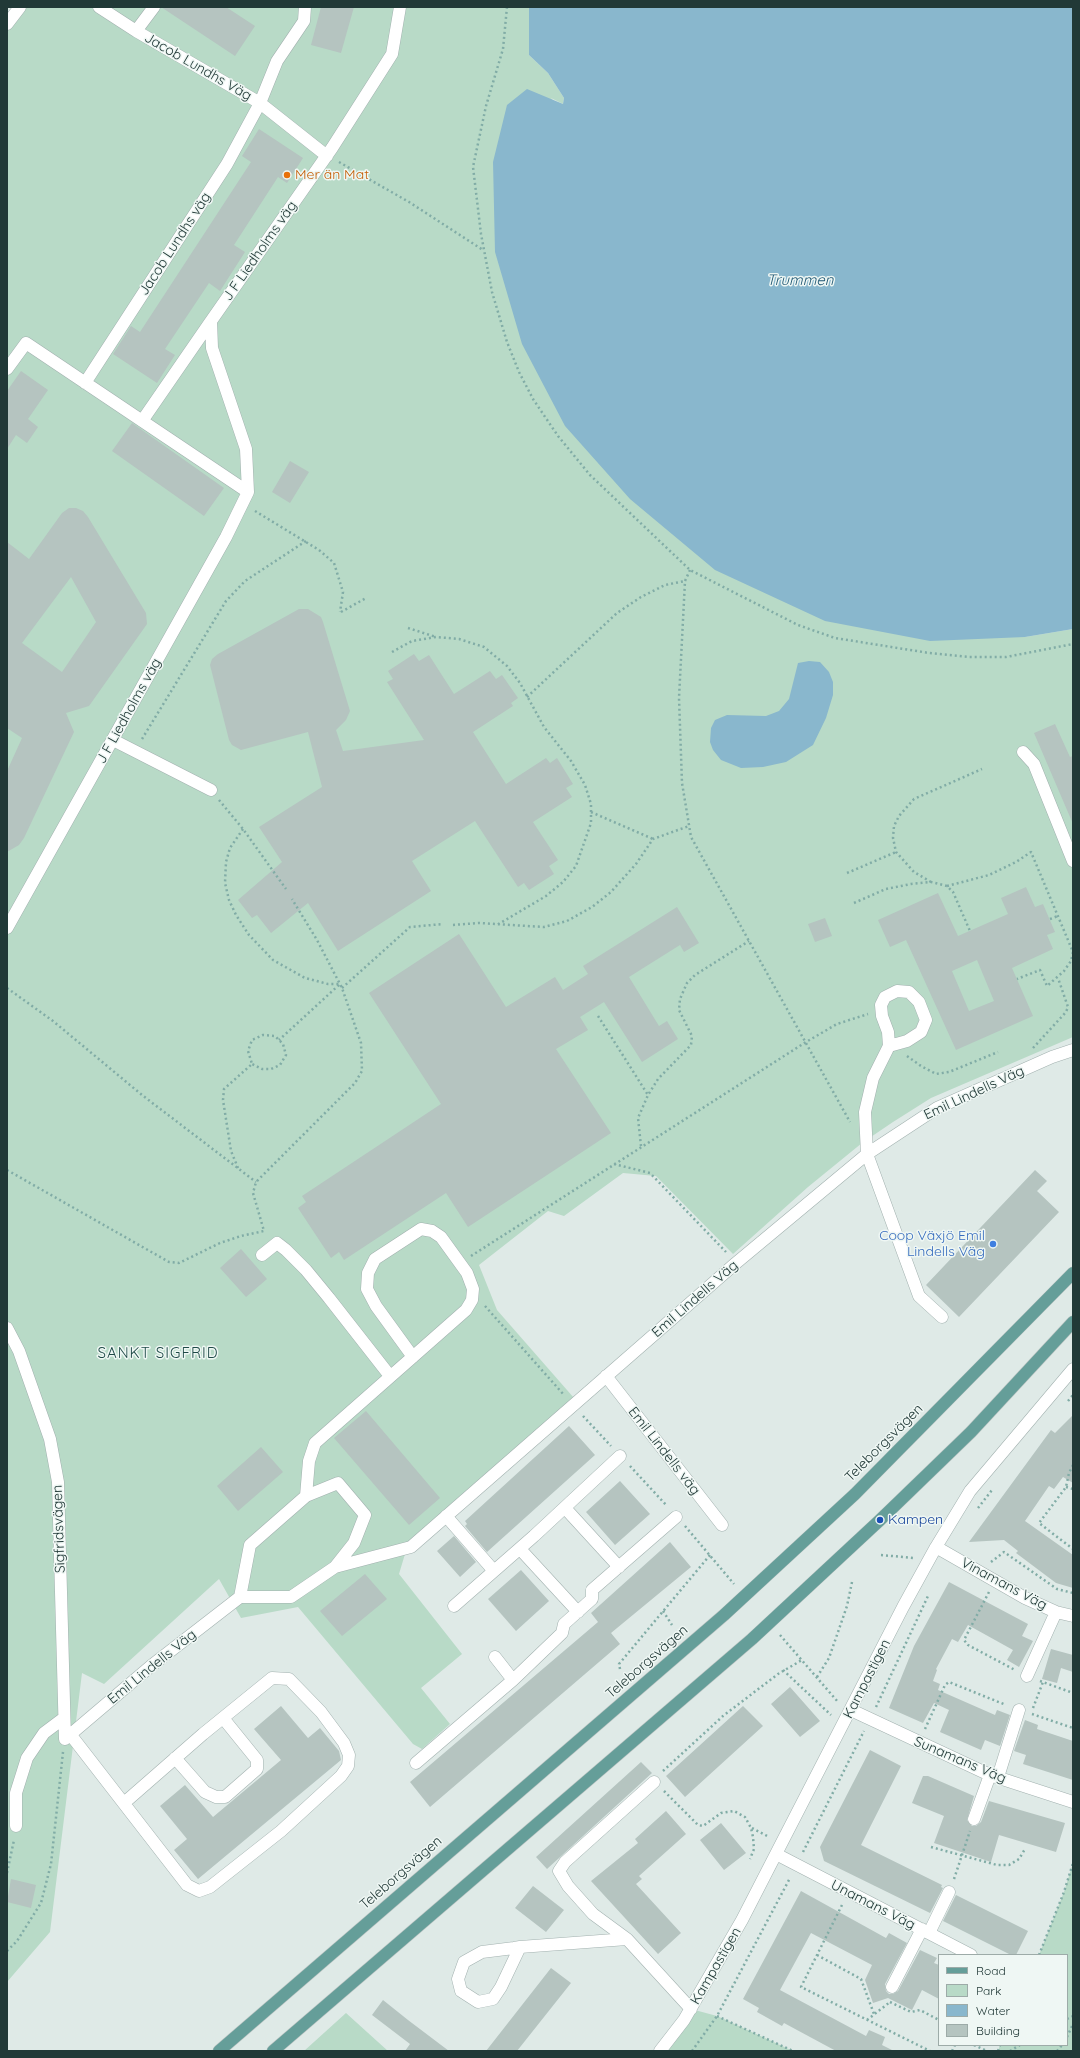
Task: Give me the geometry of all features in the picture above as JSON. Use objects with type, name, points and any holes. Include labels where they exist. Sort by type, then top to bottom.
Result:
[{"type":"main road","name":"Teleborgsvägen","points":[[219,2051],[724,1615],[855,1494],[1073,1273]]},
{"type":"main road","points":[[273,2051],[752,1639],[880,1520],[971,1432],[1073,1322]]},
{"type":"street","points":[[7,24],[20,7]]},
{"type":"street","name":"Jacob Lundhs Väg","points":[[99,7],[136,31],[260,103]]},
{"type":"street","name":"Jacob Lundhs Väg","points":[[136,31],[154,7]]},
{"type":"street","points":[[305,7],[304,21],[277,61],[260,103],[327,156]]},
{"type":"street","name":"J F Liedholms väg","points":[[142,421],[327,156],[392,54],[400,7]]},
{"type":"street","name":"Jacob Lundhs väg","points":[[86,383],[227,164],[260,103]]},
{"type":"street","points":[[211,322],[212,348],[246,449],[248,492]]},
{"type":"street","points":[[7,369],[26,343],[248,492]]},
{"type":"street","name":"J F Liedholms väg","points":[[7,928],[226,537],[248,492]]},
{"type":"street","points":[[113,740],[211,790]]},
{"type":"street","points":[[1023,752],[1034,764],[1073,861]]},
{"type":"street","points":[[895,1044],[888,1032],[882,1016],[881,1005],[885,997],[897,990],[909,992],[919,1002],[926,1020],[922,1032],[895,1044],[873,1078],[865,1112],[867,1154],[919,1296],[942,1317]]},
{"type":"street","name":"Emil Lindells Väg","points":[[335,1567],[411,1547],[736,1263],[867,1154],[937,1108],[1052,1057],[1073,1050]]},
{"type":"street","points":[[306,1496],[309,1461],[315,1443],[466,1310],[472,1300],[473,1289],[467,1273],[441,1237],[432,1231],[421,1230],[375,1259],[368,1272],[366,1289],[376,1306],[413,1356]]},
{"type":"street","points":[[262,1255],[277,1243],[286,1250],[306,1270],[390,1376]]},
{"type":"street","name":"Sigfridsvägen","points":[[7,1328],[19,1351],[50,1440],[58,1482],[64,1718],[68,1736]]},
{"type":"street","name":"Kampastigen","points":[[660,2051],[691,2009],[742,1920],[936,1547],[970,1491],[1073,1369]]},
{"type":"street","name":"Emil Lindells väg","points":[[606,1376],[722,1525]]},
{"type":"street","points":[[454,1606],[520,1549],[620,1456]]},
{"type":"street","name":"Emil Lindells Väg","points":[[68,1736],[151,1666],[240,1597],[291,1597],[335,1567],[354,1543],[366,1515],[338,1483],[306,1496],[250,1545],[240,1597]]},
{"type":"street","points":[[565,1508],[619,1567]]},
{"type":"street","points":[[446,1516],[494,1571]]},
{"type":"street","points":[[416,1763],[513,1680],[562,1633],[564,1624],[592,1599],[592,1590],[676,1517]]},
{"type":"street","name":"Vinamans Väg","points":[[936,1547],[1025,1598],[1056,1612],[1073,1616]]},
{"type":"street","points":[[520,1549],[578,1612]]},
{"type":"street","points":[[1027,1676],[1056,1612]]},
{"type":"street","points":[[495,1657],[513,1680]]},
{"type":"street","points":[[68,1736],[124,1803],[187,1885],[199,1891],[210,1887],[281,1831],[341,1776],[348,1766],[349,1755],[344,1742],[321,1712],[289,1679],[272,1678],[175,1758],[124,1803]]},
{"type":"street","points":[[974,1819],[994,1776],[1019,1710]]},
{"type":"street","name":"Sunamans Väg","points":[[850,1712],[994,1776],[1073,1802]]},
{"type":"street","points":[[16,1826],[16,1793],[27,1758],[44,1732],[64,1718]]},
{"type":"street","points":[[175,1758],[205,1792],[216,1797],[225,1797],[257,1768],[256,1760],[223,1718]]},
{"type":"street","name":"Kampastigen","points":[[654,1782],[564,1862],[559,1871],[568,1886],[593,1914],[627,1939],[691,2009]]},
{"type":"street","name":"Unamans Väg","points":[[776,1854],[796,1866],[969,1954]]},
{"type":"street","points":[[892,1987],[949,1892]]},
{"type":"street","points":[[520,1947],[501,1987],[493,1999],[478,2002],[461,1991],[458,1979],[464,1962],[482,1952],[520,1947],[627,1939]]},
{"type":"path","points":[[508,7],[503,49],[486,106],[472,167],[484,250],[492,292],[507,342],[519,372],[533,399],[558,436],[590,475],[690,570],[798,625],[835,638],[921,652],[969,657],[1006,657],[1073,644]]},
{"type":"path","points":[[327,156],[409,202],[484,250]]},
{"type":"path","points":[[242,503],[306,541],[334,563],[343,592],[340,612],[366,598]]},
{"type":"path","points":[[135,751],[226,602],[245,581],[306,541]]},
{"type":"path","points":[[690,570],[685,581],[678,698],[682,783],[691,836],[852,1126]]},
{"type":"path","points":[[527,697],[617,613],[641,597],[665,585],[685,581]]},
{"type":"path","points":[[408,628],[436,637],[459,639],[484,647],[507,666],[544,727],[571,761],[585,784],[591,804],[591,823],[576,866],[572,872],[563,882],[546,896],[497,925]]},
{"type":"path","points":[[392,652],[412,641],[436,637]]},
{"type":"path","points":[[982,769],[914,799],[906,807],[894,826],[893,838],[896,852],[914,872],[931,882],[947,886],[989,875],[1016,862],[1031,852],[1073,952],[1071,962],[1058,978],[1047,986],[1040,970],[1017,979]]},
{"type":"path","points":[[211,790],[243,829],[286,889]]},
{"type":"path","points":[[591,812],[653,839]]},
{"type":"path","points":[[452,924],[544,927],[567,921],[592,907],[612,892],[636,864],[653,839],[689,826]]},
{"type":"path","points":[[243,829],[230,848],[226,862],[225,882],[229,900],[236,915],[261,950],[273,960],[305,978],[328,984],[340,984]]},
{"type":"path","points":[[847,873],[896,852]]},
{"type":"path","points":[[854,903],[886,889],[931,882]]},
{"type":"path","points":[[947,886],[953,892],[970,931]]},
{"type":"path","points":[[7,1170],[169,1262],[179,1263],[220,1243],[241,1236],[264,1231],[253,1193],[256,1182],[355,1083],[362,1071],[361,1043],[342,988],[317,940],[292,899]]},
{"type":"path","points":[[1050,919],[1058,916]]},
{"type":"path","points":[[342,988],[410,927],[443,924]]},
{"type":"path","points":[[641,1146],[638,1118],[648,1095],[658,1079],[691,1045],[692,1036],[679,1010],[680,999],[687,983],[695,975],[749,941]]},
{"type":"path","points":[[1029,1052],[1066,1012],[1068,1007],[1058,978]]},
{"type":"path","points":[[279,1040],[340,984]]},
{"type":"path","points":[[7,988],[53,1021],[142,1095],[256,1182]]},
{"type":"path","points":[[460,1263],[806,1042],[837,1024],[881,1010]]},
{"type":"path","points":[[598,1016],[648,1095]]},
{"type":"path","points":[[262,1035],[275,1036],[283,1044],[286,1056],[280,1065],[271,1069],[262,1069],[252,1064],[248,1051],[252,1040],[262,1035]]},
{"type":"path","points":[[895,1044],[906,1056],[936,1074],[949,1072],[998,1052]]},
{"type":"path","points":[[238,1168],[231,1151],[223,1100],[224,1089],[252,1064]]},
{"type":"path","points":[[613,1164],[650,1173],[736,1263]]},
{"type":"path","points":[[472,1300],[486,1307],[572,1405],[676,1517],[734,1584]]},
{"type":"path","points":[[1073,1465],[1069,1473],[1066,1487],[1039,1523],[1073,1549]]},
{"type":"path","points":[[1066,1487],[1073,1489]]},
{"type":"path","points":[[979,1572],[1004,1552],[1057,1589],[1073,1593]]},
{"type":"path","points":[[620,1669],[619,1664],[710,1555]]},
{"type":"path","points":[[881,1555],[930,1559]]},
{"type":"path","points":[[995,1581],[964,1640],[968,1646],[1027,1676],[1073,1693]]},
{"type":"path","points":[[817,1677],[829,1658],[847,1606],[852,1582]]},
{"type":"path","points":[[663,1612],[672,1625]]},
{"type":"path","points":[[692,2051],[717,2016],[796,1866],[864,1731],[850,1712],[780,1635]]},
{"type":"path","points":[[750,1859],[754,1849],[751,1828],[745,1818],[734,1811],[721,1813],[703,1826],[698,1825],[654,1782],[661,1773],[723,1716],[783,1670],[802,1660]]},
{"type":"path","points":[[783,1670],[842,1726]]},
{"type":"path","points":[[919,1742],[945,1686],[949,1682],[1019,1710],[1073,1728]]},
{"type":"path","points":[[1031,1714],[1043,1682]]},
{"type":"path","points":[[7,1951],[17,1941],[40,1903],[52,1864],[68,1736]]},
{"type":"path","points":[[949,1892],[974,1819]]},
{"type":"path","points":[[7,1873],[16,1826]]},
{"type":"path","points":[[751,1828],[764,1836]]},
{"type":"path","points":[[931,1847],[997,1866],[1009,1865],[1019,1859],[1025,1849]]},
{"type":"path","points":[[1039,1954],[1064,1892],[1073,1863]]},
{"type":"path","points":[[849,1892],[801,1987],[930,2051]]},
{"type":"path","points":[[817,1955],[861,1978],[874,2014]]},
{"type":"path","points":[[867,2020],[890,2002],[892,1987]]},
{"type":"path","points":[[890,2002],[911,2012],[920,2010],[938,2019]]},
{"type":"path","points":[[717,2016],[793,2051]]},
{"type":"path","points":[[1068,2035],[1073,2024]]},
{"type":"path","points":[[976,2046],[987,2051]]},
{"type":"green space","points":[[20,7],[529,7],[529,55],[548,73],[564,98],[563,104],[551,98],[1025,637],[1073,629],[1073,1037],[931,1098],[893,1122],[862,1143],[808,1187],[733,1254],[656,1176],[623,1173],[564,1216],[548,1211],[479,1265],[497,1310],[574,1398],[408,1544],[399,1574],[462,1654],[421,1688],[450,1724],[422,1749],[413,1744],[298,1607],[241,1618],[219,1579],[104,1684],[82,1673],[50,1932],[7,1982],[7,24]]},
{"type":"green space","points":[[1073,1863],[1073,2051],[998,2051],[1000,2046],[1068,2046],[1068,1954],[1039,1954],[1064,1892]]},
{"type":"green space","points":[[691,2009],[717,2016],[793,2051],[659,2051]]},
{"type":"green space","points":[[346,2013],[388,2051],[304,2051]]},
{"type":"water","name":"Trummen","points":[[529,7],[1073,7],[1073,629],[1025,637],[930,641],[825,621],[715,570],[630,499],[565,426],[522,344],[495,252],[493,162],[507,105],[527,89],[563,104],[564,98],[548,73],[529,55]]},
{"type":"water","points":[[809,661],[820,662],[829,672],[833,682],[833,695],[826,718],[813,745],[786,762],[763,767],[741,768],[721,760],[713,750],[710,742],[711,728],[715,720],[727,715],[766,716],[779,711],[789,699],[798,663]]},
{"type":"building","points":[[161,7],[226,7],[255,26],[235,56]]},
{"type":"building","points":[[321,7],[354,7],[341,53],[311,45]]},
{"type":"building","points":[[259,129],[303,158],[287,183],[278,177],[234,245],[245,252],[220,291],[209,283],[165,349],[175,355],[157,383],[113,354],[131,326],[140,332],[251,162],[242,156]]},
{"type":"building","points":[[21,371],[48,390],[28,419],[38,427],[27,443],[16,435],[7,449],[7,391]]},
{"type":"building","points":[[132,423],[224,488],[204,516],[112,451]]},
{"type":"building","points":[[290,461],[309,472],[290,503],[272,492]]},
{"type":"building","points":[[69,508],[76,508],[83,511],[88,517],[146,613],[147,624],[89,706],[66,713],[74,732],[24,838],[19,845],[7,852],[7,771],[22,738],[7,728],[7,542],[29,559],[62,513]],"holes":[[[71,577],[96,622],[62,672],[22,643]]]},
{"type":"building","points":[[299,609],[308,609],[321,617],[323,622],[350,711],[346,720],[336,730],[343,751],[424,740],[387,682],[393,679],[388,671],[414,654],[419,661],[429,655],[454,694],[490,671],[496,679],[502,675],[518,698],[511,703],[513,706],[473,732],[506,784],[546,758],[550,763],[557,758],[573,784],[566,788],[572,797],[533,822],[558,860],[549,866],[554,874],[529,890],[524,883],[518,887],[475,821],[412,861],[431,891],[338,951],[308,903],[271,933],[257,915],[252,918],[238,900],[282,862],[259,827],[322,787],[308,732],[241,750],[232,745],[229,740],[210,665],[212,659],[218,654]]},
{"type":"building","points":[[1055,724],[1070,757],[1073,756],[1073,824],[1034,733]]},
{"type":"building","points":[[1026,887],[1035,907],[1043,904],[1055,932],[1047,935],[1053,949],[1012,968],[1033,1016],[956,1050],[906,940],[890,947],[878,920],[938,893],[958,936],[1008,914],[1001,898]],"holes":[[[977,960],[994,1001],[969,1011],[952,971]]]},
{"type":"building","points":[[677,907],[699,943],[684,952],[680,945],[629,977],[659,1026],[667,1021],[678,1039],[642,1062],[604,1002],[580,1017],[588,1030],[556,1049],[611,1133],[468,1227],[446,1193],[344,1260],[339,1252],[331,1258],[298,1208],[306,1202],[302,1196],[441,1104],[369,993],[459,934],[506,1007],[555,977],[563,990],[588,974],[583,966]]},
{"type":"building","points":[[825,918],[832,936],[815,942],[808,924]]},
{"type":"building","points":[[1035,1170],[1047,1181],[1037,1191],[1059,1212],[959,1317],[926,1285]]},
{"type":"building","points":[[241,1249],[267,1279],[246,1297],[220,1268]]},
{"type":"building","points":[[366,1411],[440,1498],[409,1525],[334,1438]]},
{"type":"building","points":[[1073,1415],[1073,1483],[1063,1477],[1054,1489],[1049,1486],[1025,1521],[1073,1555],[1073,1588],[1056,1583],[1016,1553],[1018,1551],[1004,1540],[969,1542],[1051,1430],[1055,1433]]},
{"type":"building","points":[[569,1426],[595,1455],[487,1552],[465,1526],[467,1524],[465,1521]]},
{"type":"building","points":[[261,1447],[283,1472],[238,1511],[217,1486]]},
{"type":"building","points":[[620,1481],[650,1514],[615,1545],[586,1512]]},
{"type":"building","points":[[454,1536],[476,1562],[460,1577],[437,1551]]},
{"type":"building","points":[[670,1542],[691,1567],[611,1633],[620,1644],[430,1807],[410,1782],[598,1622],[591,1613]]},
{"type":"building","points":[[521,1570],[549,1601],[516,1631],[488,1599]]},
{"type":"building","points":[[365,1574],[387,1599],[342,1636],[320,1611]]},
{"type":"building","points":[[949,1582],[1028,1624],[1022,1636],[1033,1641],[1019,1667],[1007,1660],[1013,1650],[968,1625],[958,1642],[952,1639],[936,1669],[937,1670],[933,1681],[940,1684],[938,1690],[995,1715],[997,1710],[1010,1715],[1000,1746],[985,1740],[981,1750],[940,1732],[949,1710],[934,1703],[923,1723],[889,1708],[914,1646]]},
{"type":"building","points":[[1051,1649],[1073,1655],[1073,1672],[1061,1668],[1057,1683],[1042,1679]]},
{"type":"building","points":[[790,1687],[820,1721],[800,1737],[771,1704]]},
{"type":"building","points":[[281,1706],[308,1738],[320,1728],[339,1751],[341,1760],[198,1879],[174,1850],[187,1839],[160,1806],[185,1785],[213,1817],[281,1760],[254,1729]]},
{"type":"building","points":[[743,1706],[763,1726],[685,1797],[666,1776]]},
{"type":"building","points":[[1025,1720],[1038,1725],[1037,1729],[1073,1741],[1073,1780],[1023,1764],[1026,1755],[1014,1751]]},
{"type":"building","points":[[870,1750],[901,1766],[861,1845],[942,1885],[941,1887],[943,1888],[930,1913],[824,1861],[820,1847]]},
{"type":"building","points":[[641,1762],[652,1773],[547,1869],[536,1857]]},
{"type":"building","points":[[923,1776],[928,1776],[974,1796],[967,1820],[972,1826],[976,1826],[981,1822],[989,1801],[1065,1823],[1056,1852],[999,1835],[991,1862],[934,1843],[944,1816],[912,1803]]},
{"type":"building","points":[[666,1811],[686,1834],[639,1876],[642,1879],[636,1884],[681,1933],[658,1954],[591,1881],[638,1843],[635,1839]]},
{"type":"building","points":[[721,1823],[746,1853],[724,1870],[700,1840]]},
{"type":"building","points":[[11,1879],[36,1885],[31,1908],[7,1902]]},
{"type":"building","points":[[533,1886],[564,1910],[546,1932],[515,1908]]},
{"type":"building","points":[[801,1891],[886,1938],[889,1933],[907,1943],[885,1984],[886,1991],[889,1994],[893,1994],[898,1991],[920,1950],[937,1958],[934,1963],[938,1965],[938,1998],[922,1990],[912,2010],[888,1998],[873,2003],[865,1980],[872,1965],[811,1933],[780,1990],[866,2036],[869,2030],[885,2037],[882,2045],[894,2051],[836,2051],[784,2023],[782,2026],[757,2012],[759,2008],[743,1999]]},
{"type":"building","points":[[956,1895],[1028,1931],[1016,1954],[1009,1954],[943,1921]]},
{"type":"building","points":[[551,1968],[571,1983],[517,2051],[486,2051]]},
{"type":"building","points":[[383,2000],[449,2051],[405,2051],[410,2044],[372,2015]]},
{"type":"place","name":"Mer än Mat","points":[[287,175]]},
{"type":"place","name":"Coop Växjö Emil Lindells Väg","points":[[993,1244]]},
{"type":"place","name":"Kampen","points":[[880,1520]]},
{"type":"district","name":"SANKT SIGFRID","points":[[158,1353]]}]
